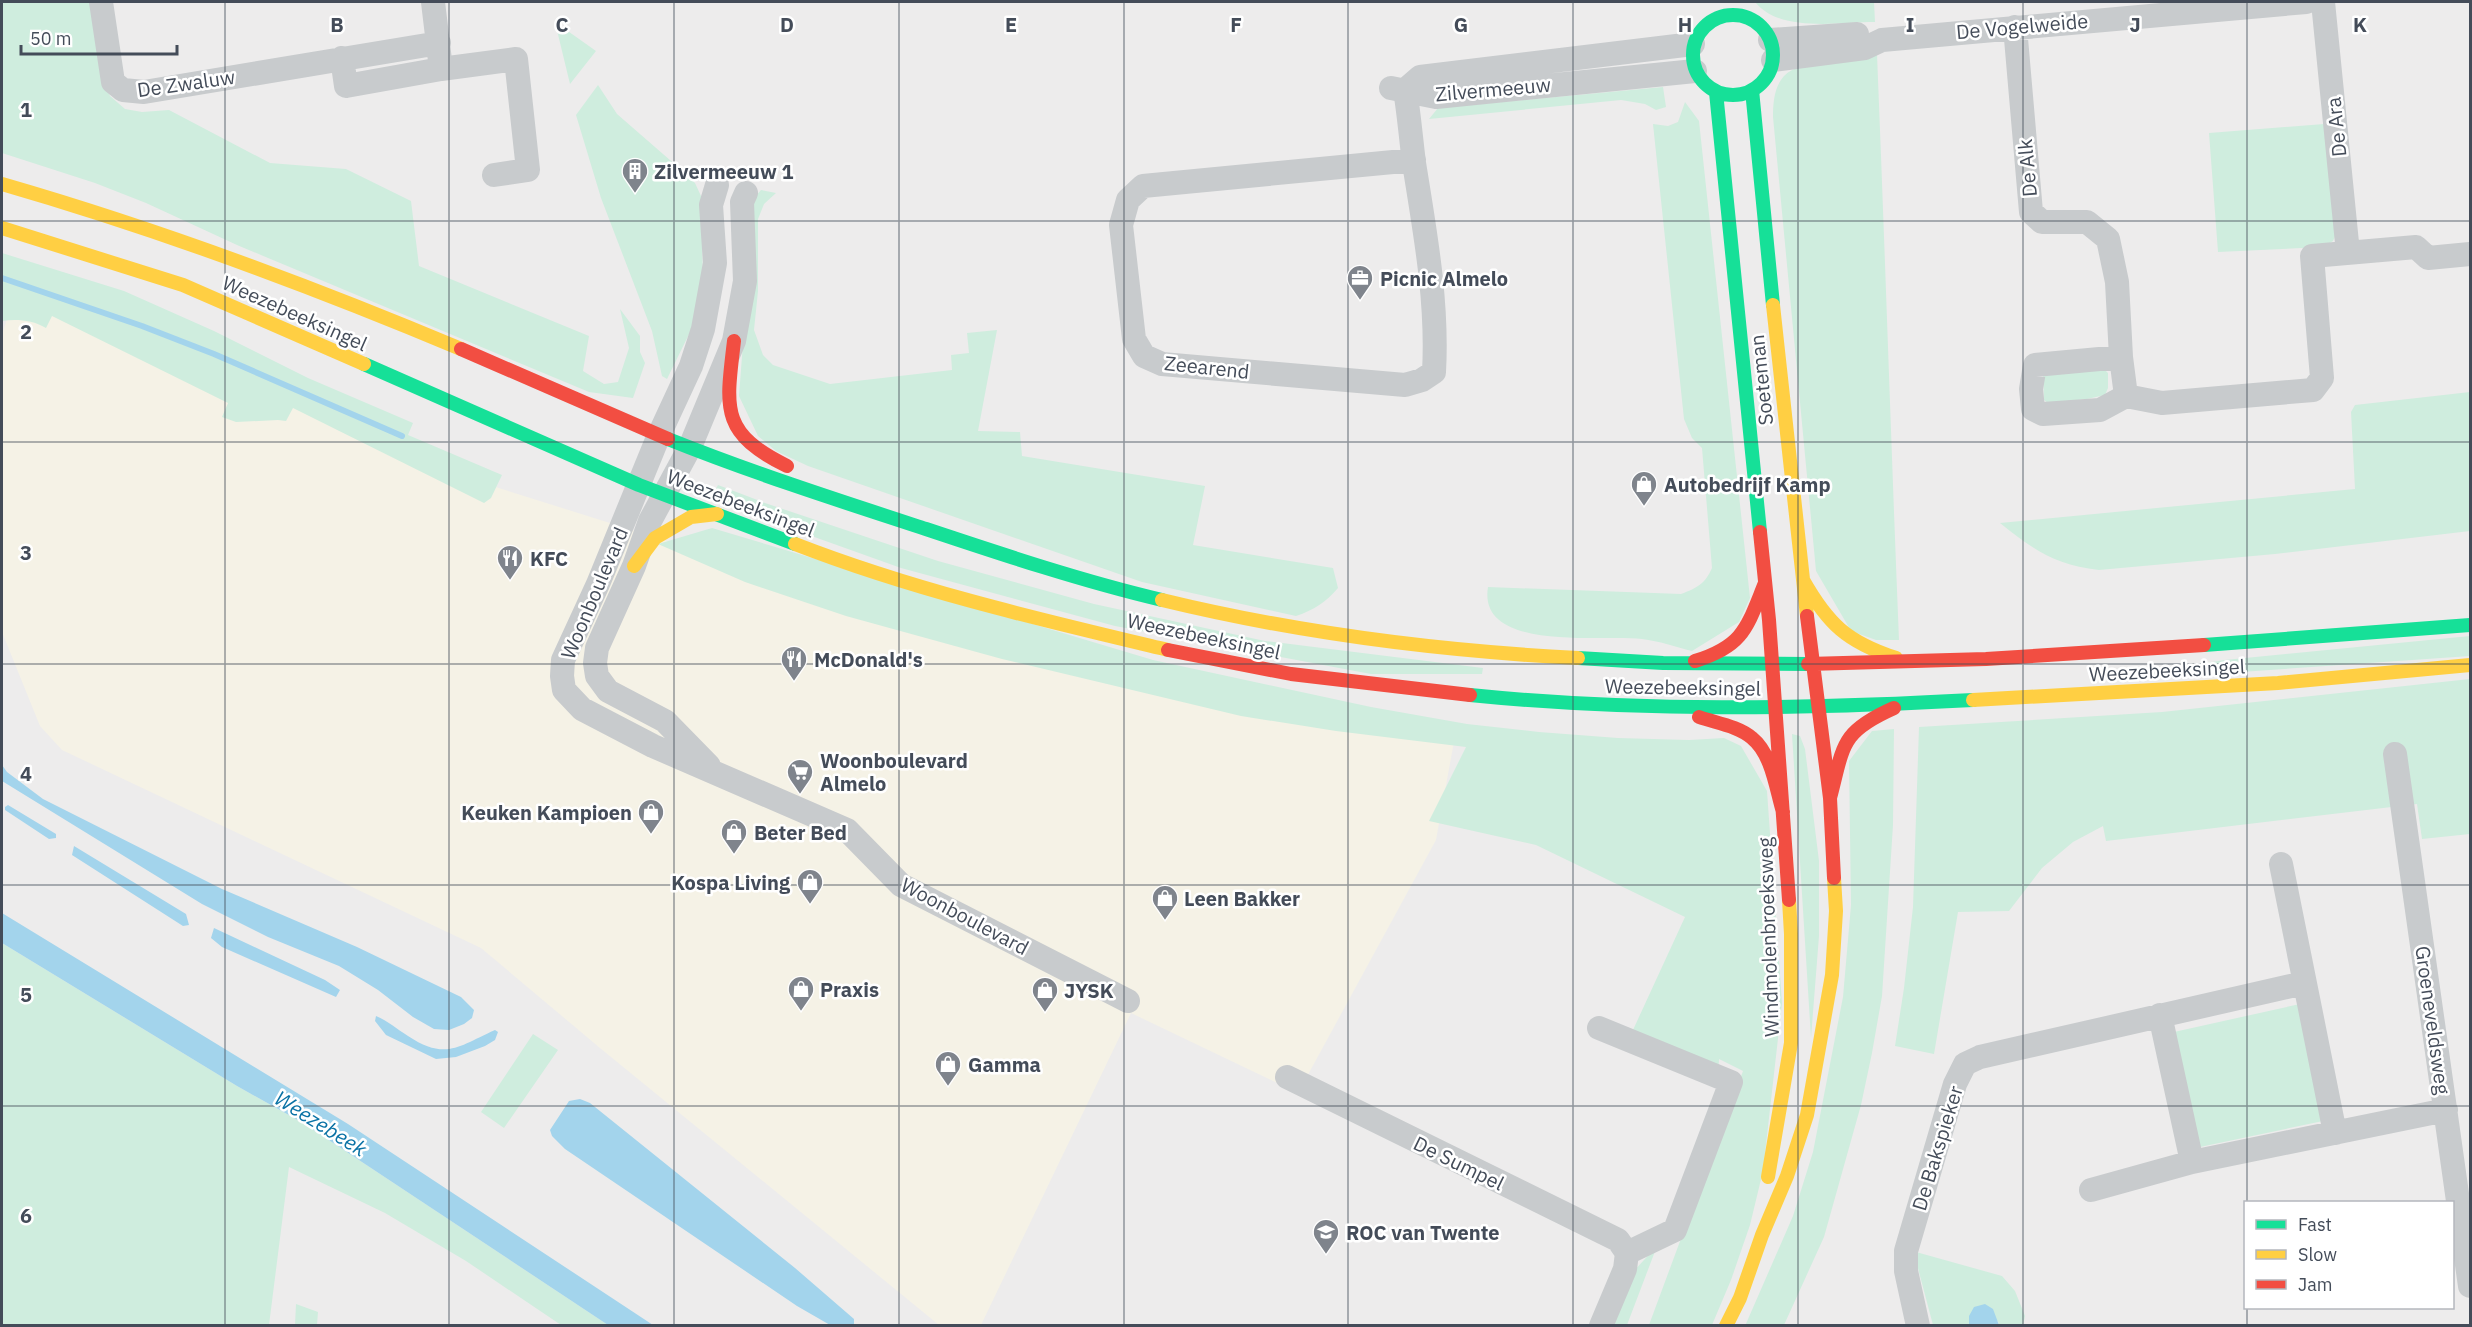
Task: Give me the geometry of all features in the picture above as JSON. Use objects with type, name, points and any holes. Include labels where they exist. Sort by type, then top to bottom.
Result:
[{"type":"main road","points":[[1744,2],[1747,17]]},
{"type":"main road","points":[[1726,15],[1747,17],[1760,25],[1772,50],[1766,77],[1752,90],[1734,95],[1716,92],[1704,83],[1695,70],[1692,57],[1696,36],[1707,18],[1726,15]]},
{"type":"main road","name":"Soeteman","points":[[1752,90],[1771,295],[1819,707]]},
{"type":"main road","name":"Soeteman","points":[[1716,92],[1773,666]]},
{"type":"main road","name":"Weezebeeksingel","points":[[2,184],[47,196],[279,276],[429,336],[659,435],[838,500],[1006,556],[1092,581],[1179,605],[1304,630],[1474,653],[1542,659],[1678,665],[1813,666],[2220,645],[2470,625]]},
{"type":"main road","name":"Weezebeeksingel","points":[[2,228],[183,285],[639,485],[838,561],[992,608],[1194,656],[1291,674],[1395,688],[1559,703],[1669,708],[1775,708],[1902,704],[2278,683],[2470,665]]},
{"type":"main road","points":[[734,341],[728,399],[732,423],[744,441],[764,456],[802,472],[838,500]]},
{"type":"main road","points":[[634,566],[655,538],[691,517],[717,514]]},
{"type":"main road","points":[[1803,580],[1820,610],[1842,634],[1875,652],[1912,662]]},
{"type":"main road","points":[[1678,665],[1706,658],[1727,649],[1740,638],[1750,623],[1765,583]]},
{"type":"main road","name":"Windmolenbroeksweg","points":[[1762,1235],[1766,1190],[1791,1043],[1791,934],[1773,666]]},
{"type":"main road","points":[[1830,798],[1841,759],[1854,731],[1869,720],[1902,704]]},
{"type":"main road","name":"Windmolenbroeksweg","points":[[1726,1326],[1740,1298],[1762,1235],[1787,1176],[1807,1115],[1832,975],[1836,911],[1830,798],[1819,707]]},
{"type":"main road","points":[[1669,708],[1733,728],[1754,738],[1763,751],[1783,812]]},
{"type":"street","name":"De Zwaluw","points":[[101,2],[113,82],[123,90],[144,92],[439,43]]},
{"type":"street","points":[[433,2],[441,69]]},
{"type":"street","name":"De Vogelweide","points":[[1772,50],[1865,48],[1882,40],[2015,27],[2136,9],[2306,2]]},
{"type":"street","name":"De Ara","points":[[2323,2],[2348,253]]},
{"type":"street","name":"De Alk","points":[[2015,27],[2031,212],[2042,222],[2087,222],[2108,239],[2117,282],[2121,357],[2126,396]]},
{"type":"street","name":"Zilvermeeuw","points":[[1398,89],[1420,77],[1694,44]]},
{"type":"street","points":[[342,58],[346,86],[441,69],[516,59],[528,170],[494,175]]},
{"type":"street","name":"Zilvermeeuw","points":[[1398,89],[1436,97],[1695,70]]},
{"type":"street","name":"Zeearend","points":[[1398,89],[1414,160],[1427,237],[1436,335],[1434,372],[1422,380],[1405,385],[1162,364],[1144,356],[1134,339],[1121,225],[1128,200],[1143,186],[1414,160]]},
{"type":"street","points":[[659,435],[691,366],[703,329],[715,263],[711,205],[717,184]]},
{"type":"street","points":[[690,447],[734,341],[745,280],[742,202],[746,193]]},
{"type":"street","points":[[2121,357],[2035,365],[2031,389],[2033,409],[2043,414],[2100,410],[2126,396],[2162,404],[2313,390],[2322,378],[2312,256],[2416,247],[2428,258],[2470,254]]},
{"type":"street","name":"Woonboulevard","points":[[659,435],[564,660],[562,676],[564,690],[577,705],[618,728],[847,830],[901,885],[1128,1001]]},
{"type":"street","name":"Woonboulevard","points":[[690,447],[650,521],[634,566],[597,648],[595,663],[597,676],[608,691],[653,703],[665,721],[715,772]]},
{"type":"street","points":[[618,728],[640,721],[653,703]]},
{"type":"street","name":"Groeneveldsweg","points":[[2395,754],[2470,1286]]},
{"type":"street","points":[[2281,864],[2335,1133]]},
{"type":"street","name":"De Bakspieker","points":[[1918,1326],[1906,1271],[1906,1251],[1955,1084],[1965,1064],[1980,1057],[2304,983]]},
{"type":"street","points":[[2160,1015],[2192,1162]]},
{"type":"street","points":[[1599,1028],[1731,1082],[1676,1230],[1627,1252],[1625,1269],[1601,1326]]},
{"type":"street","name":"De Sumpel","points":[[1287,1077],[1618,1240],[1627,1252]]},
{"type":"street","points":[[2091,1190],[2192,1162],[2446,1110]]},
{"type":"shaded area","name":"Woonboulevard Almelo","points":[[13,302],[52,304],[470,479],[718,557],[1455,736],[1436,840],[1298,1093],[1131,1013],[981,1325],[939,1325],[481,948],[62,750],[40,726],[2,632],[2,334]]},
{"type":"green space","points":[[2,2],[94,2],[107,89],[110,96],[125,109],[142,112],[169,110],[270,163],[346,169],[411,201],[419,266],[589,336],[583,371],[604,384],[618,382],[629,348],[620,309],[640,336],[640,352],[645,363],[633,398],[589,392],[237,245],[146,203],[95,183],[2,153]]},
{"type":"green space","points":[[1755,2],[1874,2],[1875,22],[1810,24],[1794,22],[1766,12]]},
{"type":"green space","points":[[555,22],[596,51],[570,84]]},
{"type":"green space","points":[[1877,54],[1899,640],[1876,640],[1851,631],[1816,571],[1773,117],[1778,85],[1792,70],[1828,59]]},
{"type":"green space","points":[[598,85],[617,114],[686,174],[695,183],[701,196],[703,282],[694,324],[667,379],[662,376],[652,331],[601,198],[576,115]]},
{"type":"green space","points":[[1663,87],[1666,107],[1656,110],[1645,104],[1621,100],[1429,119],[1438,108]]},
{"type":"green space","points":[[1685,102],[1699,121],[1750,598],[1739,622],[1692,651],[1642,639],[1574,638],[1522,631],[1502,622],[1490,608],[1488,587],[1681,594],[1700,585],[1712,568],[1702,448],[1692,438],[1684,419],[1653,124],[1668,126],[1678,122]]},
{"type":"green space","points":[[2324,124],[2339,227],[2333,241],[2323,247],[2218,252],[2209,133]]},
{"type":"green space","points":[[761,190],[776,193],[764,204],[758,219],[758,291],[754,330],[763,355],[773,365],[830,384],[952,370],[951,355],[969,353],[967,333],[997,330],[978,431],[1020,432],[1022,456],[1205,486],[1193,545],[1333,568],[1338,588],[1319,605],[1296,616],[1142,582],[808,466],[776,451],[758,436],[739,396],[754,198]]},
{"type":"green space","points":[[2,253],[124,291],[214,331],[308,378],[413,423],[408,435],[502,475],[491,498],[484,503],[293,408],[286,421],[236,422],[222,417],[228,403],[52,316],[46,328],[24,321],[2,321]]},
{"type":"green space","points":[[2103,368],[2108,373],[2108,388],[2105,395],[2048,403],[2044,400],[2043,371]]},
{"type":"green space","points":[[2470,392],[2470,531],[2275,554],[2099,570],[2084,568],[2046,555],[2000,523],[2355,489],[2351,412],[2355,405]]},
{"type":"green space","points":[[718,485],[938,561],[1094,604],[1265,641],[1483,668],[1482,674],[1371,674],[1115,626],[901,568],[736,509],[713,494]]},
{"type":"green space","points":[[712,528],[1153,660],[1371,707],[1467,724],[1539,732],[1618,738],[1689,740],[1724,738],[1741,746],[1767,791],[1782,1003],[1763,1171],[1750,1225],[1712,1325],[1649,1325],[1743,1071],[1719,1059],[1718,1080],[1627,1043],[1685,917],[1536,845],[1429,821],[1466,747],[1336,731],[1241,716],[1002,659],[846,616],[745,582],[658,544]]},
{"type":"green space","points":[[2470,636],[2470,656],[2154,678],[2155,671],[2225,660]]},
{"type":"green space","points":[[2470,679],[2470,834],[2422,839],[2417,804],[2106,841],[2103,826],[2073,842],[2042,868],[2009,911],[1958,912],[1934,1054],[1895,1046],[1913,907],[1919,727],[2162,712]]},
{"type":"green space","points":[[1894,729],[1893,825],[1882,996],[1861,1105],[1824,1237],[1784,1325],[1745,1326],[1793,1216],[1813,1152],[1843,997],[1851,905],[1849,761],[1872,731]]},
{"type":"green space","points":[[1792,734],[1800,736],[1805,749],[1819,861],[1819,936],[1811,1038]]},
{"type":"green space","points":[[2,943],[237,1086],[303,1123],[608,1325],[561,1325],[466,1261],[385,1213],[289,1167],[269,1325],[2,1325]]},
{"type":"green space","points":[[2300,1004],[2323,1121],[2200,1147],[2174,1032]]},
{"type":"green space","points":[[533,1034],[558,1050],[504,1128],[481,1112]]},
{"type":"green space","points":[[1657,1246],[1627,1325],[1609,1326],[1631,1274]]},
{"type":"green space","points":[[1916,1252],[2002,1276],[2015,1291],[2025,1316],[2023,1325],[1999,1325],[1998,1321],[1969,1316],[1969,1325],[1933,1325],[1915,1257]]},
{"type":"green space","points":[[296,1304],[318,1312],[317,1325],[295,1325]]},
{"type":"water","points":[[2,765],[7,772],[43,799],[222,889],[357,947],[461,997],[474,1010],[472,1018],[449,1030],[434,1029],[339,966],[268,937],[202,904],[2,781]]},
{"type":"water","points":[[8,805],[56,834],[56,838],[49,839],[5,810]]},
{"type":"water","points":[[74,846],[186,914],[189,925],[183,926],[72,855]]},
{"type":"water","name":"Weezebeek","points":[[2,913],[348,1124],[653,1325],[608,1325],[303,1123],[237,1086],[2,943]]},
{"type":"water","points":[[214,928],[325,980],[340,990],[336,997],[222,947],[211,938]]},
{"type":"water","points":[[376,1016],[421,1044],[433,1048],[462,1046],[495,1030],[498,1032],[495,1040],[485,1046],[456,1057],[436,1059],[386,1035],[375,1021]]},
{"type":"water","points":[[580,1099],[590,1103],[795,1268],[854,1319],[854,1325],[830,1325],[797,1306],[565,1149],[552,1136],[550,1130],[569,1101]]},
{"type":"water","points":[[1985,1304],[1993,1309],[1999,1325],[1969,1325],[1969,1316],[1974,1307]]},
{"type":"waterway","points":[[2,278],[142,326],[214,354],[402,436]]},
{"type":"traffic: fast","points":[[1725,15],[1741,15],[1762,26],[1773,47],[1773,55],[1773,63],[1762,84],[1741,95],[1725,95],[1711,89],[1699,77],[1693,63],[1693,47],[1699,33],[1711,21],[1725,15]]},
{"type":"traffic: fast","points":[[1752,90],[1773,305]]},
{"type":"traffic: fast","points":[[1716,92],[1760,532]]},
{"type":"traffic: fast","points":[[364,364],[639,485],[795,544]]},
{"type":"traffic: fast","points":[[668,439],[797,486],[985,548],[1073,576],[1162,600]]},
{"type":"traffic: fast","points":[[2204,645],[2470,625]]},
{"type":"traffic: fast","points":[[1578,658],[1663,663],[1808,664]]},
{"type":"traffic: fast","points":[[1470,695],[1596,704],[1722,707],[1973,700]]},
{"type":"traffic: slow","points":[[2,184],[176,239],[348,303],[461,349]]},
{"type":"traffic: slow","points":[[2,228],[183,285],[364,364]]},
{"type":"traffic: slow","points":[[1773,305],[1807,616]]},
{"type":"traffic: slow","points":[[634,566],[655,538],[691,517],[717,514]]},
{"type":"traffic: slow","points":[[795,544],[933,590],[1027,616],[1168,650]]},
{"type":"traffic: slow","points":[[1803,580],[1821,608],[1840,630],[1864,645],[1896,658]]},
{"type":"traffic: slow","points":[[1162,600],[1265,622],[1368,639],[1473,651],[1578,658]]},
{"type":"traffic: slow","points":[[1973,700],[2278,683],[2470,665]]},
{"type":"traffic: slow","points":[[1726,1326],[1740,1298],[1762,1235],[1787,1176],[1807,1115],[1832,975],[1836,911],[1834,878]]},
{"type":"traffic: slow","points":[[1768,1177],[1791,1043],[1789,900]]},
{"type":"traffic: jam","points":[[734,341],[729,385],[732,417],[749,442],[787,466]]},
{"type":"traffic: jam","points":[[461,349],[668,439]]},
{"type":"traffic: jam","points":[[1760,532],[1769,620],[1789,900]]},
{"type":"traffic: jam","points":[[1695,661],[1724,649],[1742,633],[1765,583]]},
{"type":"traffic: jam","points":[[1807,616],[1830,798],[1834,878]]},
{"type":"traffic: jam","points":[[1808,664],[1986,659],[2204,645]]},
{"type":"traffic: jam","points":[[1168,650],[1291,674],[1470,695]]},
{"type":"traffic: jam","points":[[1830,798],[1838,765],[1847,742],[1863,725],[1894,708]]},
{"type":"traffic: jam","points":[[1699,717],[1740,730],[1759,745],[1769,762],[1783,812]]},
{"type":"place","name":"Zilvermeeuw 1","points":[[635,194]]},
{"type":"place","name":"Picnic Almelo","points":[[1360,301]]},
{"type":"place","name":"Autobedrijf Kamp","points":[[1644,507]]},
{"type":"place","name":"KFC","points":[[510,581]]},
{"type":"place","name":"McDonald's","points":[[794,682]]},
{"type":"place","name":"Woonboulevard Almelo","points":[[800,795]]},
{"type":"place","name":"Keuken Kampioen","points":[[651,835]]},
{"type":"place","name":"Beter Bed","points":[[734,855]]},
{"type":"place","name":"Kospa Living","points":[[810,905]]},
{"type":"place","name":"Leen Bakker","points":[[1165,921]]},
{"type":"place","name":"Praxis","points":[[801,1012]]},
{"type":"place","name":"JYSK","points":[[1045,1013]]},
{"type":"place","name":"Gamma","points":[[948,1087]]},
{"type":"place","name":"ROC van Twente","points":[[1326,1255]]}]
